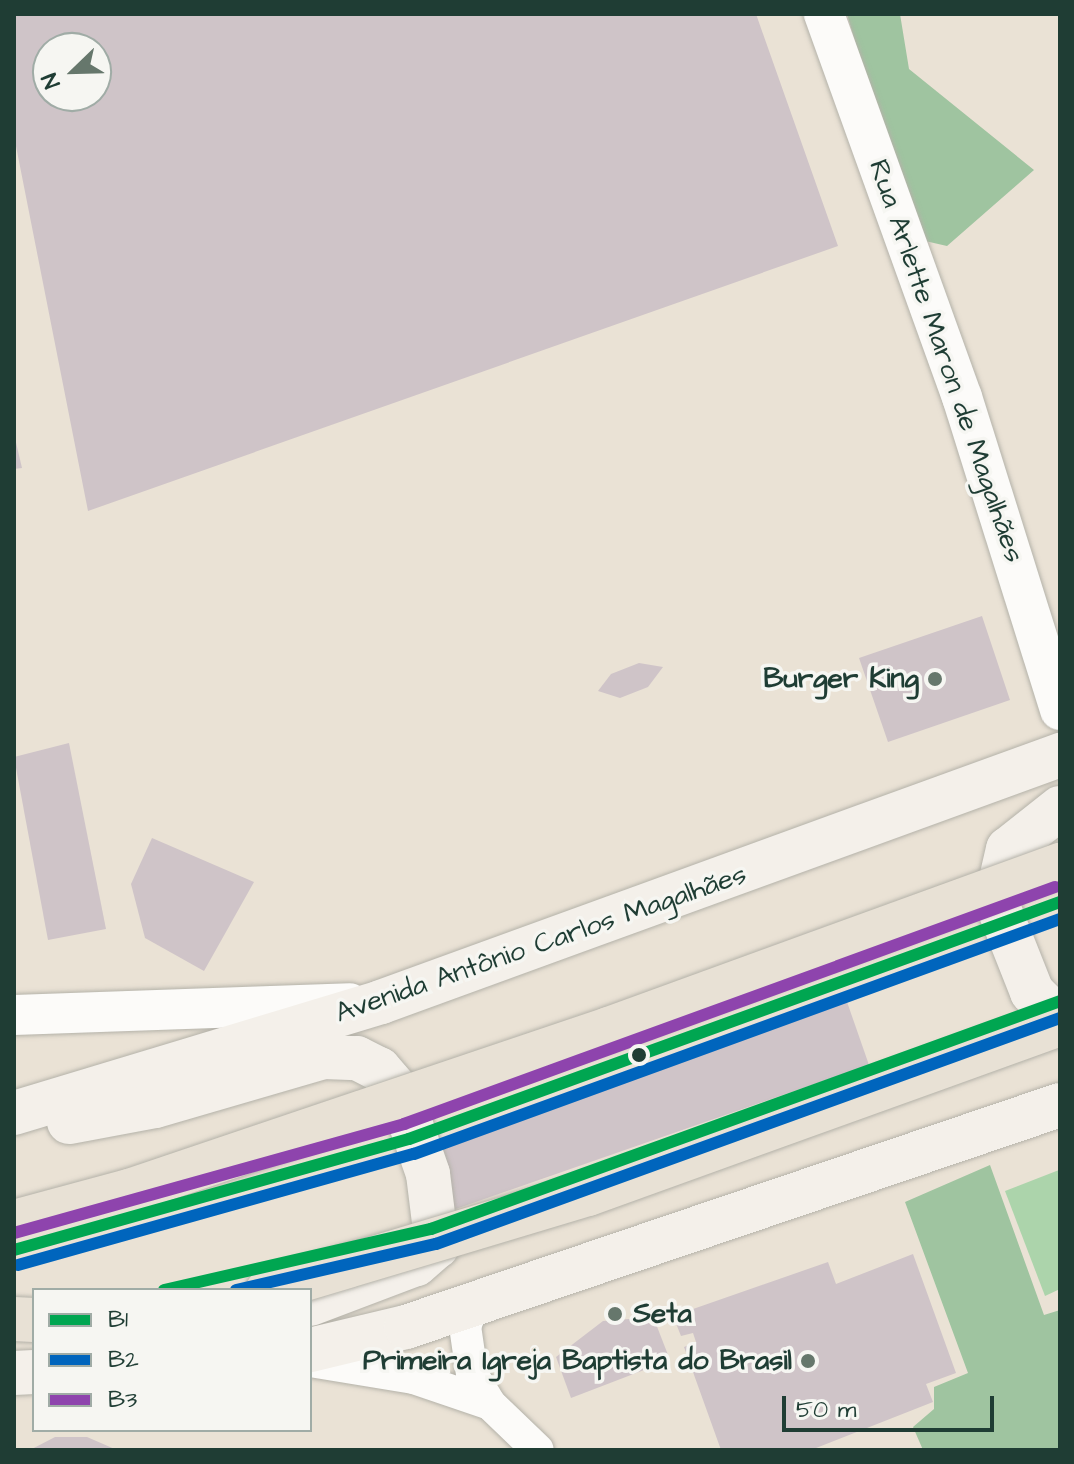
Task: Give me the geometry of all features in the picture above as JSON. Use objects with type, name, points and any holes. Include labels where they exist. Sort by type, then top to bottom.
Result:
[{"type":"main road","name":"Avenida Antônio Carlos Magalhães","points":[[14,1113],[381,1002],[1060,755]]},
{"type":"main road","points":[[275,1288],[574,1198],[1060,1022],[1032,992],[996,901],[1008,849],[1060,808]]},
{"type":"main road","points":[[14,1222],[129,1191],[609,1029],[1060,865]]},
{"type":"main road","points":[[14,1126],[155,1106],[324,1057],[357,1058],[379,1069],[400,1093],[428,1174],[437,1246],[416,1264],[312,1303]]},
{"type":"main road","points":[[312,1349],[474,1304],[1060,1105]]},
{"type":"street","name":"Rua Arlette Maron de Magalhães","points":[[824,14],[962,397],[1060,710]]},
{"type":"street","points":[[14,1015],[381,1002]]},
{"type":"street","points":[[14,1008],[53,1013]]},
{"type":"street","points":[[474,1304],[465,1350],[490,1404],[538,1450]]},
{"type":"street","points":[[312,1361],[414,1378],[490,1404]]},
{"type":"green space","points":[[847,14],[900,14],[909,69],[1034,170],[947,246],[912,238]]},
{"type":"green space","points":[[990,1165],[1044,1315],[1060,1310],[1060,1450],[923,1450],[913,1427],[934,1409],[934,1387],[968,1373],[905,1202]]},
{"type":"green space","points":[[1059,1170],[1060,1289],[1045,1296],[1005,1191]]},
{"type":"building","points":[[14,14],[756,14],[838,246],[88,511],[14,136]]},
{"type":"building","points":[[14,434],[22,468],[14,469]]},
{"type":"building","name":"Burger King","points":[[982,616],[1010,700],[888,742],[859,658]]},
{"type":"building","points":[[639,663],[663,667],[648,687],[620,698],[598,691],[611,674]]},
{"type":"building","points":[[69,743],[106,929],[48,940],[14,757]]},
{"type":"building","points":[[152,838],[254,882],[204,971],[145,938],[131,884]]},
{"type":"building","points":[[846,999],[869,1065],[430,1218],[406,1153]]},
{"type":"building","points":[[913,1254],[956,1373],[926,1384],[933,1402],[811,1450],[721,1450],[684,1347],[696,1342],[693,1333],[681,1336],[673,1316],[828,1262],[836,1284]]},
{"type":"building","points":[[629,1319],[656,1324],[670,1360],[571,1398],[556,1357],[603,1321]]},
{"type":"building","points":[[55,1437],[87,1437],[117,1450],[30,1450]]},
{"type":"transit line","name":"B3","points":[[14,1233],[404,1124],[1055,887]]},
{"type":"transit line","name":"B1","points":[[14,1250],[409,1139],[1060,902]]},
{"type":"transit line","name":"B2","points":[[18,1265],[414,1154],[1060,919]]},
{"type":"transit line","name":"B1","points":[[173,1288],[431,1229],[1060,1001]]},
{"type":"transit line","name":"B2","points":[[245,1288],[436,1244],[1060,1018]]},
{"type":"place","name":"Burger King","points":[[935,679]]},
{"type":"place","name":"Seta","points":[[615,1314]]},
{"type":"place","name":"Primeira Igreja Baptista do Brasil","points":[[808,1361]]}]
